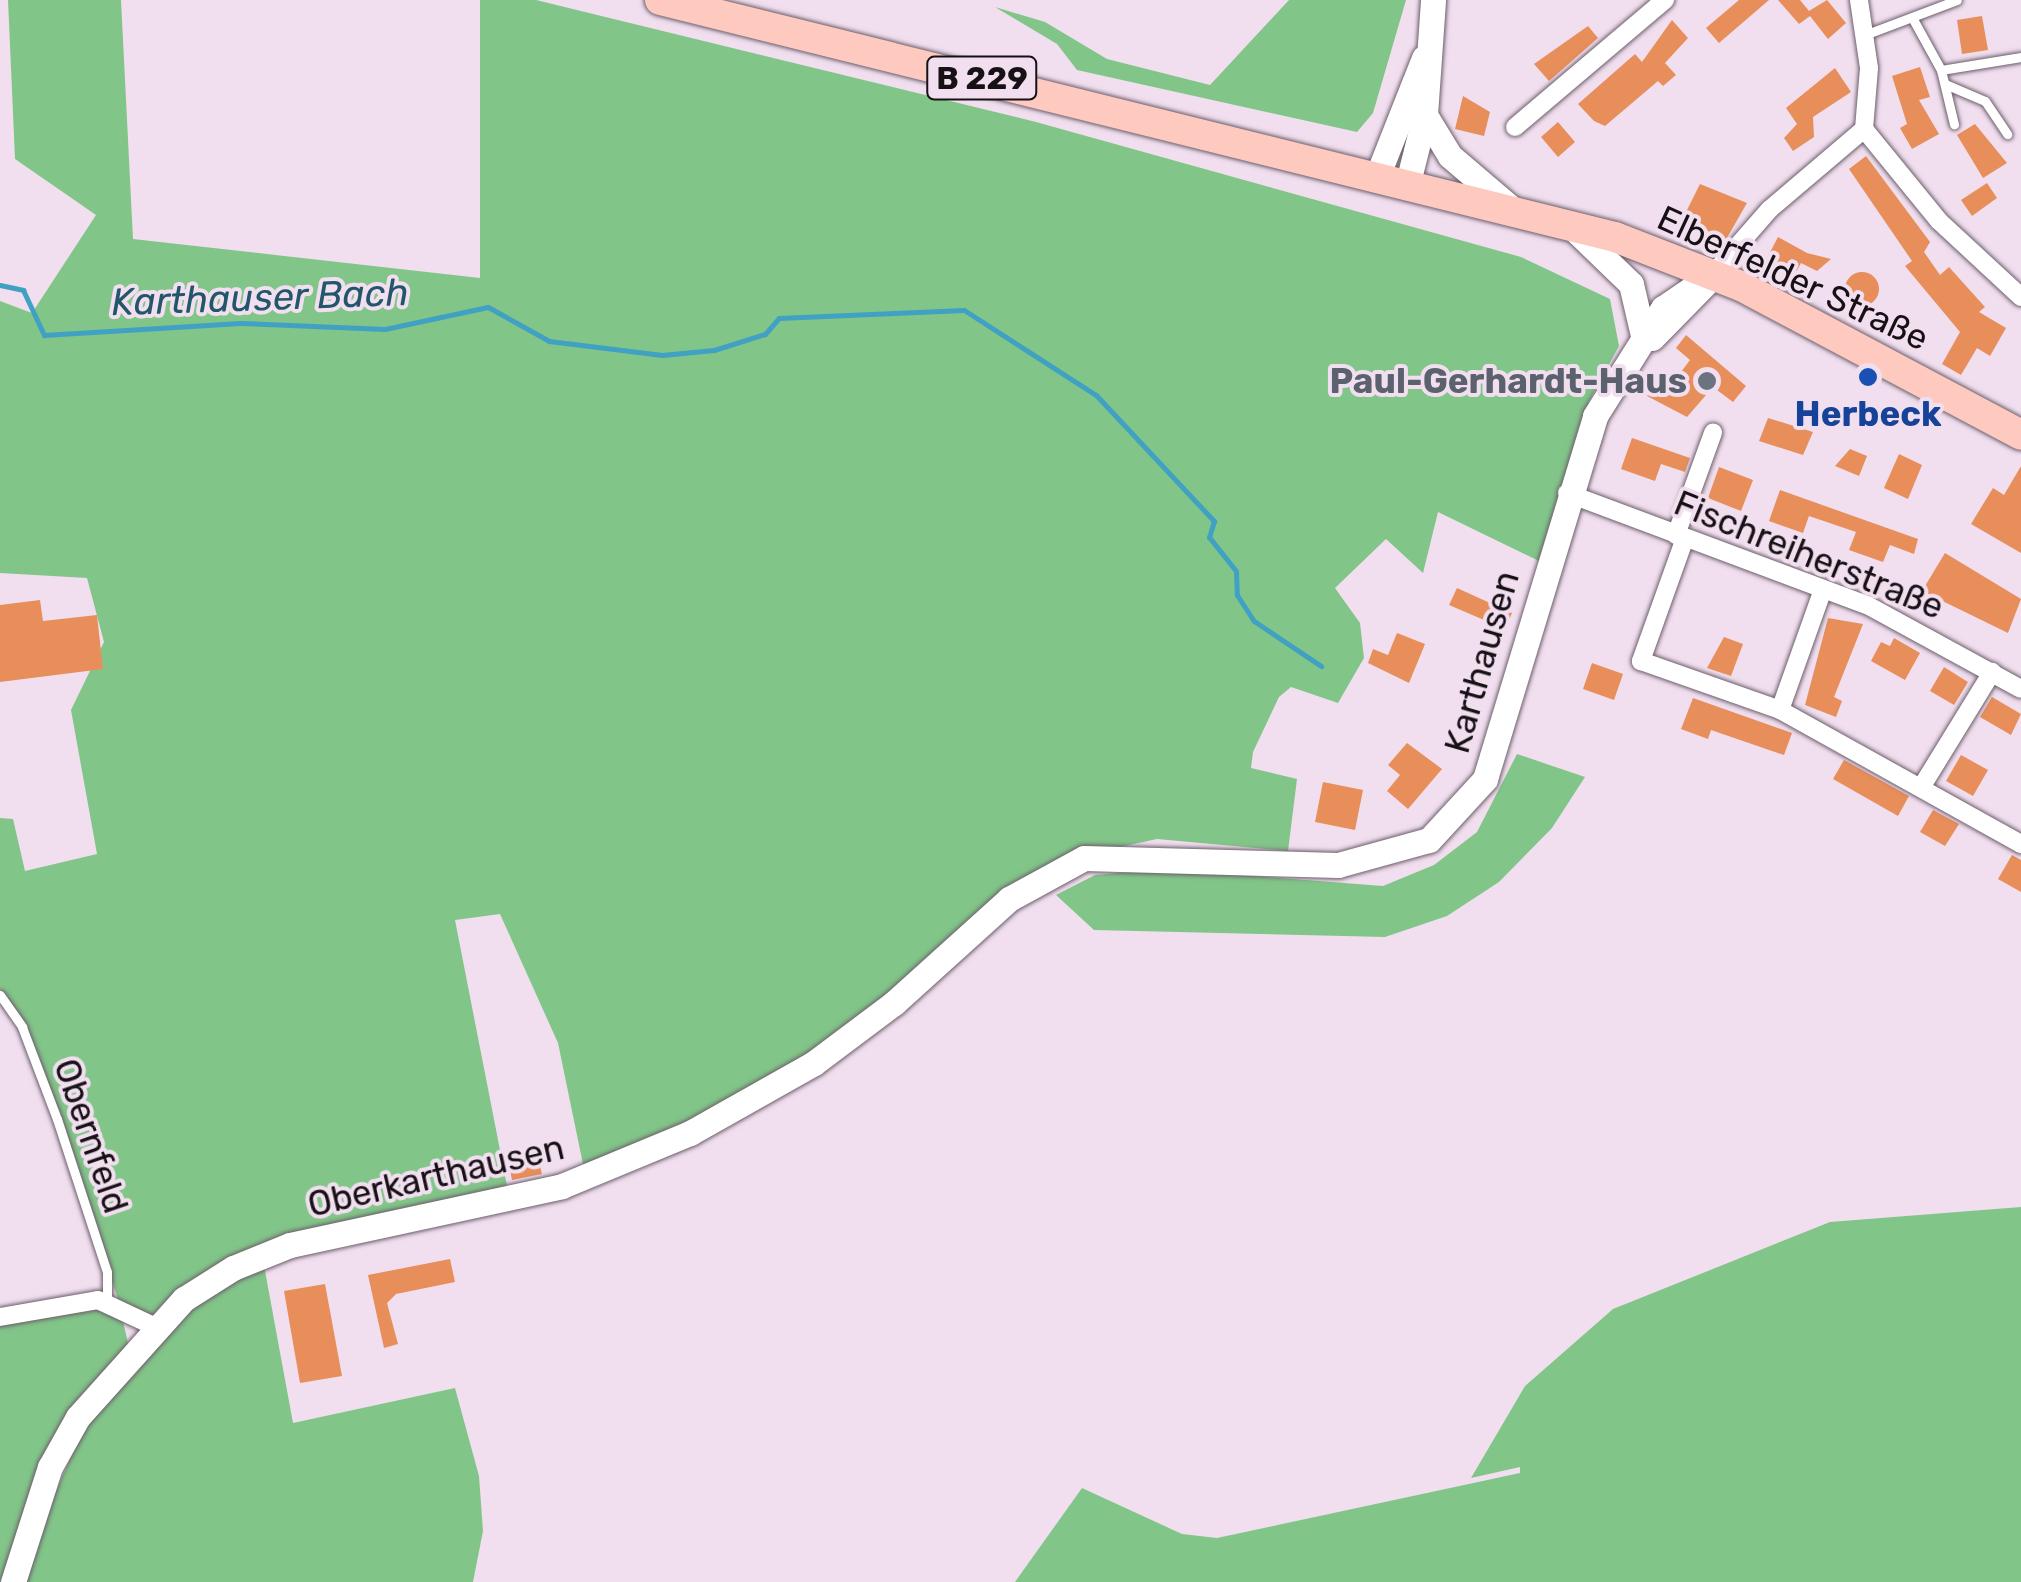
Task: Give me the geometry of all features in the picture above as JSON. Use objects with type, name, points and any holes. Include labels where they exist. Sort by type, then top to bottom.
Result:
[{"type":"main road","name":"B 229","points":[[660,0],[1408,182]]},
{"type":"main road","points":[[1408,182],[1425,115],[1424,58],[1433,0]]},
{"type":"main road","points":[[1378,174],[1424,58]]},
{"type":"main road","points":[[1425,115],[1450,156],[1510,207]]},
{"type":"main road","name":"Elberfelder Straße","points":[[1408,182],[1564,221],[1713,274],[2021,434]]},
{"type":"main road","points":[[1564,221],[1624,273],[1641,343]]},
{"type":"main road","name":"Karthausen","points":[[740,1106],[894,1003],[1052,870],[1098,856],[1159,854],[1368,862],[1429,840],[1455,820],[1494,754],[1567,494],[1595,416],[1641,343],[1688,309],[1713,274]]},
{"type":"main road","name":"Oberkarthausen","points":[[13,1582],[50,1467],[100,1386],[195,1290],[260,1254],[562,1186],[612,1170],[740,1106]]},
{"type":"street","points":[[1515,127],[1665,0]]},
{"type":"street","points":[[1860,0],[1867,34],[1864,129],[1940,221],[2021,297]]},
{"type":"street","points":[[1713,274],[1770,209],[1864,129]]},
{"type":"street","points":[[1712,433],[1641,661],[1780,710],[2021,844]]},
{"type":"street","name":"Fischreiherstraße","points":[[1567,494],[1893,616],[2021,689]]},
{"type":"street","points":[[1780,710],[1823,588]]},
{"type":"street","points":[[1922,786],[1992,672]]},
{"type":"street","points":[[0,1317],[107,1302],[156,1326]]},
{"type":"lane","points":[[1867,34],[1914,22],[1957,0]]},
{"type":"lane","points":[[1914,22],[1941,70],[1954,124]]},
{"type":"lane","points":[[1941,70],[2021,57]]},
{"type":"lane","points":[[1945,84],[1985,101],[2007,134]]},
{"type":"lane","name":"Obernfeld","points":[[0,995],[22,1027],[57,1120],[107,1272],[107,1302]]},
{"type":"green space","points":[[8,0],[121,0],[133,239],[480,278],[480,0],[536,0],[1036,122],[1521,257],[1610,299],[1619,346],[1589,401],[1539,561],[1438,512],[1423,573],[1386,539],[1335,588],[1360,623],[1364,658],[1338,703],[1291,687],[1279,697],[1253,752],[1251,768],[1297,779],[1288,851],[1157,839],[1083,855],[812,1057],[585,1174],[558,1043],[500,914],[455,920],[509,1196],[278,1253],[156,1323],[119,1302],[26,1028],[0,989],[0,818],[13,819],[25,871],[97,854],[71,710],[104,642],[87,578],[0,573],[0,301],[32,313],[96,215],[15,159]]},
{"type":"green space","points":[[1289,0],[1406,0],[1373,113],[1357,132],[1077,70],[1057,44],[995,7],[1045,22],[1107,59],[1210,85]]},
{"type":"green space","points":[[1517,754],[1585,777],[1552,828],[1499,882],[1447,916],[1385,937],[1094,930],[1056,895],[1095,875],[1162,869],[1383,886],[1434,865],[1477,832]]},
{"type":"green space","points":[[2021,1207],[2021,1582],[1015,1582],[1082,1488],[1182,1534],[1217,1538],[1520,1473],[1520,1467],[1471,1478],[1525,1386],[1613,1309],[1830,1222]]},
{"type":"green space","points":[[263,1260],[293,1423],[455,1388],[479,1476],[483,1531],[473,1582],[17,1582],[85,1424],[178,1310]]},
{"type":"green space","points":[[97,1308],[122,1317],[128,1343],[75,1417],[11,1582],[0,1582],[0,1324]]},
{"type":"building","points":[[1739,0],[1769,0],[1719,43],[1706,28]]},
{"type":"building","points":[[1778,0],[1800,0],[1809,11],[1827,0],[1846,23],[1828,39],[1810,16],[1799,24]]},
{"type":"building","points":[[1982,16],[1988,50],[1962,54],[1957,20]]},
{"type":"building","points":[[1672,20],[1688,38],[1665,63],[1676,75],[1663,86],[1658,81],[1605,126],[1594,121],[1578,104],[1635,54],[1642,62]]},
{"type":"building","points":[[1588,26],[1598,38],[1549,81],[1534,64]]},
{"type":"building","points":[[1920,67],[1930,97],[1919,100],[1939,134],[1912,149],[1900,128],[1907,124],[1892,76]]},
{"type":"building","points":[[1835,68],[1851,92],[1813,117],[1814,137],[1793,151],[1784,138],[1797,124],[1786,108]]},
{"type":"building","points":[[1463,96],[1490,112],[1484,136],[1455,129]]},
{"type":"building","points":[[1558,122],[1575,142],[1558,157],[1541,137]]},
{"type":"building","points":[[1975,124],[2007,163],[1983,178],[1957,135]]},
{"type":"building","points":[[1866,156],[1930,242],[1924,252],[1940,275],[1949,267],[1985,307],[1979,312],[2006,328],[1990,356],[1977,348],[1961,375],[1942,364],[1960,332],[1905,266],[1912,261],[1849,169]]},
{"type":"building","points":[[1987,183],[1997,198],[1972,216],[1961,200]]},
{"type":"building","points":[[1700,184],[1747,203],[1724,243],[1685,214]]},
{"type":"building","points":[[1778,237],[1807,253],[1831,259],[1817,271],[1801,263],[1795,274],[1767,258]]},
{"type":"building","points":[[1862,272],[1874,277],[1879,289],[1874,301],[1862,306],[1850,301],[1845,289],[1850,277]]},
{"type":"building","name":"Paul-Gerhardt-Haus","points":[[1686,335],[1746,386],[1733,402],[1713,387],[1687,417],[1647,396],[1662,377],[1672,384],[1690,360],[1676,348]]},
{"type":"building","points":[[1768,418],[1813,432],[1803,455],[1759,441]]},
{"type":"building","points":[[1632,438],[1690,458],[1685,472],[1661,464],[1655,481],[1621,469]]},
{"type":"building","points":[[1850,449],[1867,456],[1859,476],[1835,466]]},
{"type":"building","points":[[1899,454],[1922,465],[1908,499],[1884,488]]},
{"type":"building","points":[[2021,466],[2021,553],[1971,524],[1993,488],[2004,495]]},
{"type":"building","points":[[1719,467],[1753,480],[1741,511],[1708,498]]},
{"type":"building","points":[[1780,490],[1918,539],[1914,554],[1890,545],[1883,562],[1849,550],[1856,532],[1809,516],[1803,533],[1769,521]]},
{"type":"building","points":[[1945,553],[2021,599],[2008,633],[1922,591]]},
{"type":"building","points":[[1457,588],[1512,613],[1505,629],[1449,605]]},
{"type":"building","points":[[40,600],[43,621],[97,615],[103,669],[0,682],[0,605]]},
{"type":"building","points":[[1828,618],[1863,624],[1834,697],[1842,701],[1836,717],[1805,705]]},
{"type":"building","points":[[1397,633],[1425,644],[1409,683],[1368,663],[1373,649],[1388,655]]},
{"type":"building","points":[[1724,637],[1743,644],[1731,676],[1707,668]]},
{"type":"building","points":[[1894,638],[1920,653],[1905,680],[1871,661],[1881,642],[1890,646]]},
{"type":"building","points":[[1592,663],[1623,674],[1614,700],[1583,689]]},
{"type":"building","points":[[1944,667],[1968,682],[1954,705],[1930,691]]},
{"type":"building","points":[[1992,697],[2021,714],[2011,735],[1980,717]]},
{"type":"building","points":[[1693,698],[1792,733],[1784,755],[1711,730],[1708,739],[1681,729]]},
{"type":"building","points":[[1407,743],[1442,769],[1408,809],[1387,791],[1400,775],[1388,765]]},
{"type":"building","points":[[1961,755],[1988,770],[1973,796],[1946,781]]},
{"type":"building","points":[[1844,760],[1909,796],[1898,816],[1833,779]]},
{"type":"building","points":[[1323,782],[1363,790],[1355,830],[1315,822]]},
{"type":"building","points":[[1933,810],[1959,824],[1945,846],[1920,832]]},
{"type":"building","points":[[2012,855],[2021,860],[2021,892],[1998,879]]},
{"type":"building","points":[[537,1154],[542,1174],[512,1180],[508,1160]]},
{"type":"building","points":[[450,1259],[455,1282],[396,1294],[387,1303],[398,1344],[384,1348],[368,1275]]},
{"type":"building","points":[[325,1284],[342,1376],[300,1383],[284,1291]]},
{"type":"waterway","name":"Karthauser Bach","points":[[0,285],[23,290],[44,335],[241,323],[385,329],[488,307],[549,341],[662,355],[714,350],[765,334],[779,318],[964,310],[1096,395],[1214,521],[1209,537],[1236,571],[1237,595],[1254,621],[1321,666]]},
{"type":"place","name":"Herbeck","points":[[1868,377]]},
{"type":"place","name":"Paul-Gerhardt-Haus","points":[[1707,381]]}]
